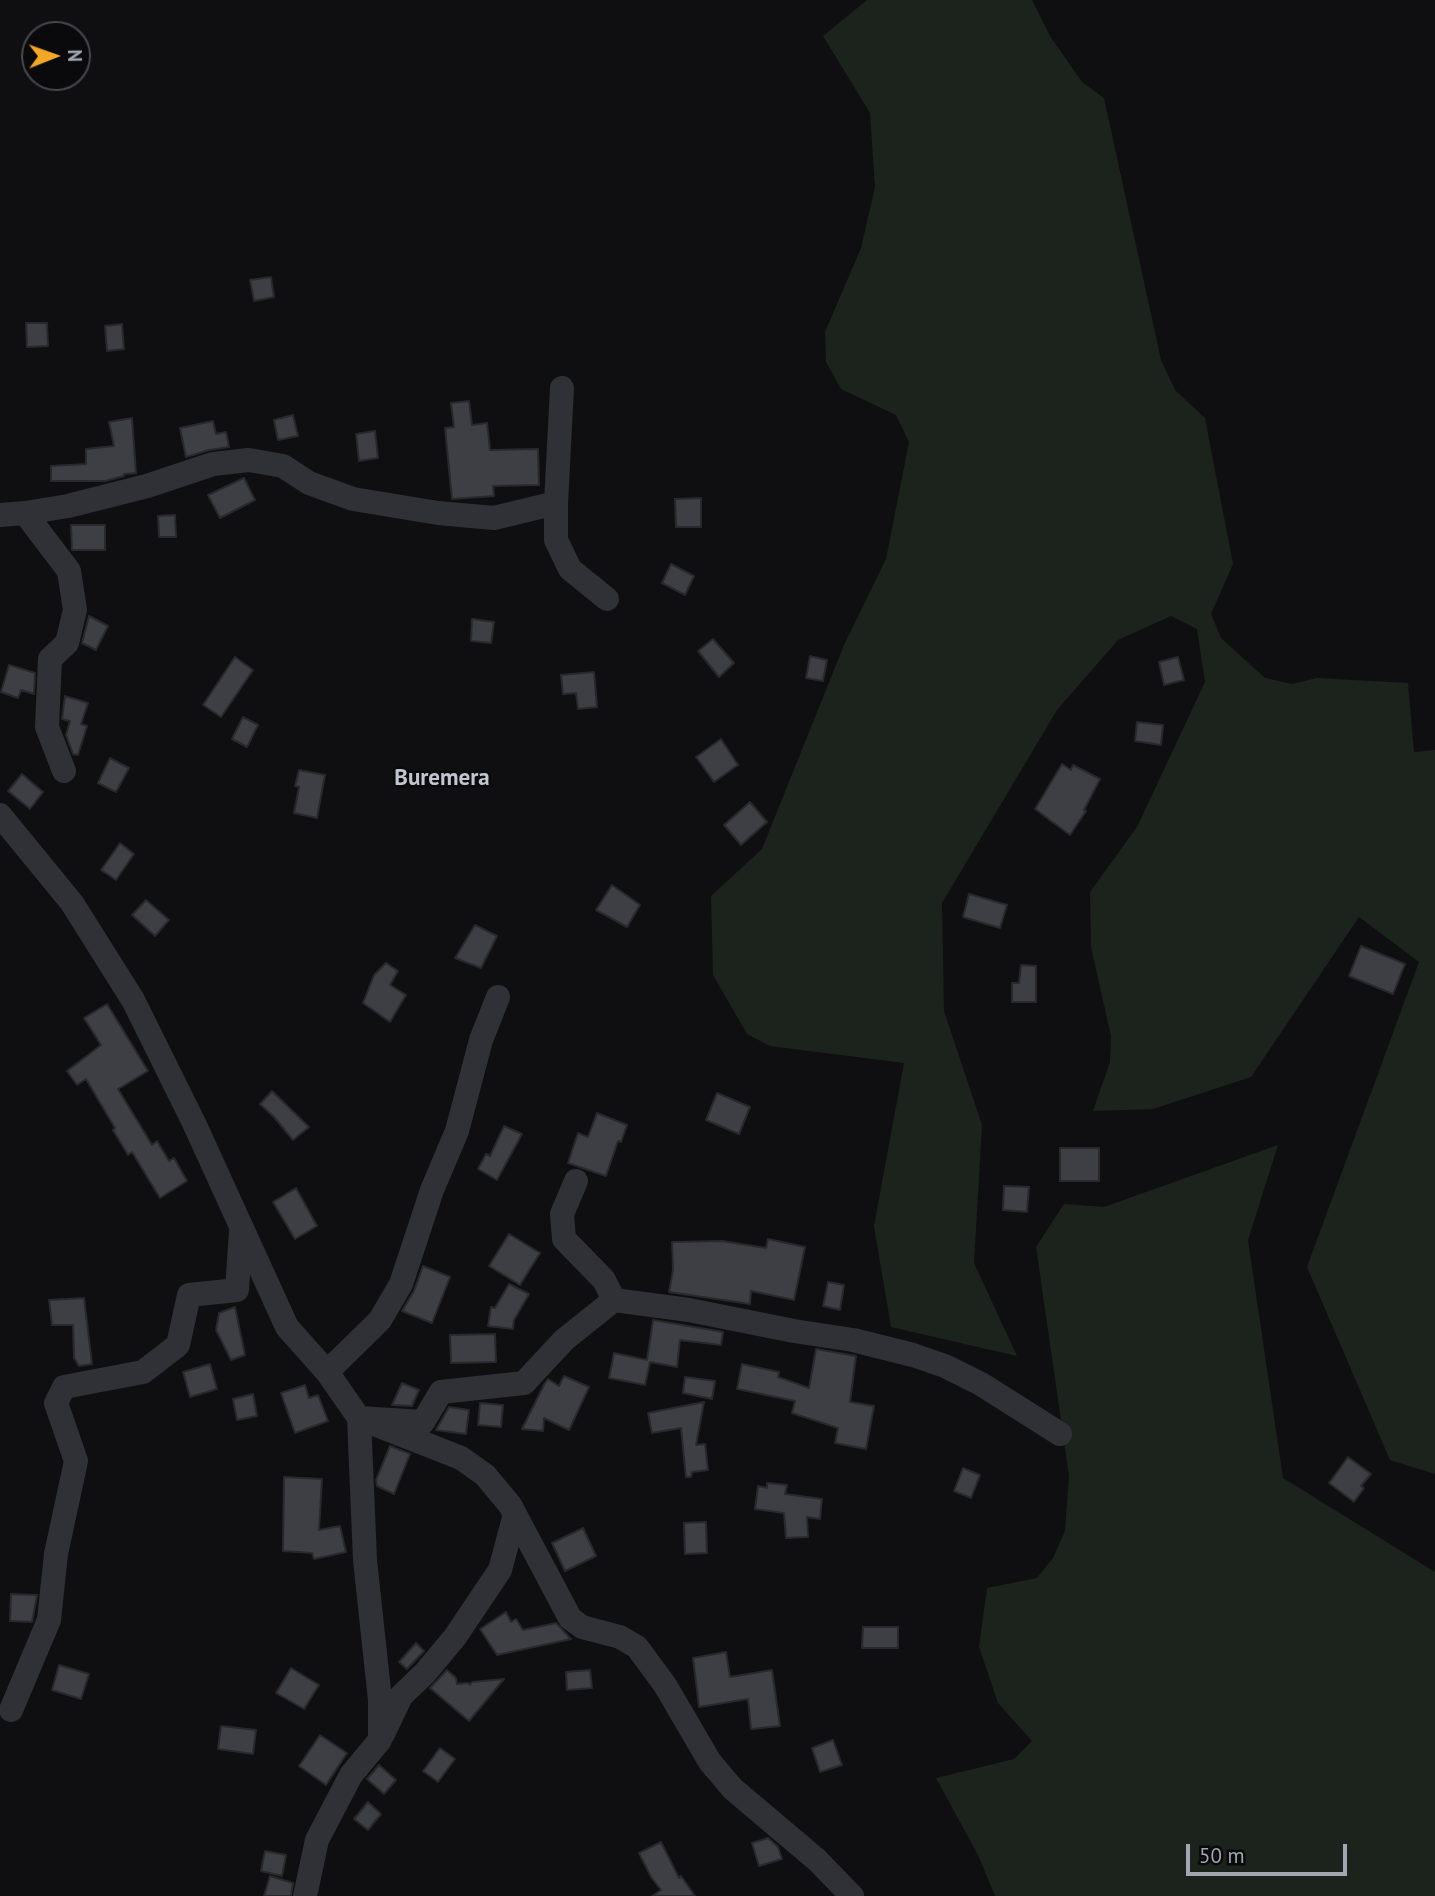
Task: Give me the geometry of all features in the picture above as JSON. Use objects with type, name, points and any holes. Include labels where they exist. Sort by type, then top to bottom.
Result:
[{"type":"street","points":[[562,388],[556,540],[570,569],[607,599]]},
{"type":"street","points":[[0,515],[68,506],[147,486],[214,464],[249,460],[283,466],[309,483],[353,499],[438,513],[494,518],[556,503]]},
{"type":"street","points":[[25,513],[69,571],[75,611],[67,643],[50,659],[47,727],[64,771]]},
{"type":"street","points":[[0,815],[72,903],[133,1000],[194,1123],[287,1327],[327,1372],[359,1418],[365,1560],[380,1700],[380,1741]]},
{"type":"street","points":[[327,1372],[380,1320],[401,1284],[432,1190],[457,1131],[481,1040],[498,997]]},
{"type":"street","points":[[576,1181],[562,1214],[564,1239],[604,1280],[614,1300]]},
{"type":"street","points":[[11,1710],[49,1619],[56,1553],[76,1461],[55,1403],[64,1387],[143,1372],[178,1345],[189,1295],[237,1290],[241,1230]]},
{"type":"street","points":[[359,1418],[423,1422],[441,1392],[524,1383],[564,1340],[614,1300],[689,1310],[853,1340],[913,1355],[945,1366],[981,1384],[1060,1434]]},
{"type":"street","points":[[359,1418],[461,1458],[485,1475],[515,1514],[570,1618],[582,1627],[620,1637],[637,1647],[665,1685],[710,1762],[733,1789],[817,1860],[852,1896]]},
{"type":"street","points":[[305,1896],[317,1840],[351,1775],[380,1741],[401,1696],[425,1673],[455,1637],[500,1570],[515,1514]]},
{"type":"shaded area","points":[[867,0],[1032,0],[1050,36],[1082,82],[1104,98],[1161,360],[1175,390],[1205,418],[1233,564],[1211,614],[1221,638],[1265,678],[1292,684],[1317,678],[1408,683],[1414,752],[1435,750],[1435,1474],[1390,1460],[1307,1267],[1419,962],[1359,917],[1251,1077],[1153,1109],[1093,1111],[1110,1062],[1111,1036],[1091,947],[1090,892],[1137,827],[1205,682],[1197,629],[1171,616],[1118,640],[1057,710],[942,903],[944,1011],[982,1125],[974,1263],[1017,1356],[891,1327],[874,1226],[904,1063],[770,1046],[747,1034],[713,975],[711,896],[762,849],[844,645],[886,559],[909,442],[896,415],[841,389],[826,362],[825,332],[861,248],[875,187],[870,113],[823,36]]},
{"type":"shaded area","points":[[1278,1145],[1248,1240],[1283,1478],[1435,1572],[1435,1896],[995,1896],[978,1855],[936,1778],[1014,1759],[1032,1741],[998,1703],[979,1647],[987,1588],[1037,1578],[1053,1558],[1065,1531],[1069,1476],[1036,1247],[1064,1204],[1104,1207]]},
{"type":"building","points":[[271,277],[274,297],[254,301],[250,280]]},
{"type":"building","points":[[26,323],[47,323],[48,346],[27,347]]},
{"type":"building","points":[[122,324],[124,349],[107,351],[105,326]]},
{"type":"building","points":[[469,401],[472,425],[487,423],[490,450],[538,449],[539,485],[493,486],[494,496],[452,499],[445,428],[454,427],[451,403]]},
{"type":"building","points":[[293,415],[298,436],[278,440],[274,420]]},
{"type":"building","points":[[132,418],[136,473],[105,481],[51,481],[51,466],[86,464],[86,449],[114,446],[109,422]]},
{"type":"building","points":[[213,421],[216,434],[226,432],[229,447],[186,457],[180,428]]},
{"type":"building","points":[[375,431],[378,458],[359,461],[356,434]]},
{"type":"building","points":[[244,478],[255,500],[220,518],[208,495]]},
{"type":"building","points":[[701,498],[701,527],[676,527],[675,499]]},
{"type":"building","points":[[175,515],[176,537],[159,537],[158,516]]},
{"type":"building","points":[[71,525],[105,525],[105,550],[72,550]]},
{"type":"building","points":[[671,564],[694,576],[685,595],[662,583]]},
{"type":"building","points":[[89,616],[108,626],[96,650],[82,643]]},
{"type":"building","points":[[472,619],[494,622],[491,643],[471,641]]},
{"type":"building","points":[[713,639],[734,663],[719,677],[698,651]]},
{"type":"building","points":[[810,656],[827,660],[823,681],[806,678]]},
{"type":"building","points":[[235,657],[253,670],[221,717],[203,705]]},
{"type":"building","points":[[1178,657],[1184,680],[1164,685],[1159,662]]},
{"type":"building","points":[[9,665],[35,673],[34,694],[21,690],[18,698],[1,692]]},
{"type":"building","points":[[594,672],[597,707],[578,709],[576,693],[563,694],[561,675]]},
{"type":"building","points":[[65,696],[88,703],[81,724],[87,726],[78,755],[73,754],[66,735],[70,721],[62,719]]},
{"type":"building","points":[[243,717],[258,725],[247,747],[232,739]]},
{"type":"building","points":[[1137,722],[1163,725],[1161,745],[1135,741]]},
{"type":"building","points":[[721,739],[738,765],[714,782],[696,757]]},
{"type":"building","points":[[110,758],[129,768],[116,792],[98,783]]},
{"type":"building","points":[[1062,764],[1071,770],[1073,765],[1100,779],[1084,810],[1086,811],[1070,835],[1035,809]]},
{"type":"building","points":[[299,770],[325,775],[317,818],[294,813],[299,787],[295,786]]},
{"type":"building","points":[[22,774],[43,792],[30,809],[8,791]]},
{"type":"building","points":[[750,802],[767,822],[741,845],[724,825]]},
{"type":"building","points":[[120,843],[134,854],[116,880],[101,870]]},
{"type":"building","points":[[612,885],[640,905],[627,927],[596,910]]},
{"type":"building","points":[[969,894],[1007,905],[1000,928],[963,917]]},
{"type":"building","points":[[146,900],[169,920],[155,936],[132,915]]},
{"type":"building","points":[[475,925],[497,936],[481,968],[455,958]]},
{"type":"building","points":[[1361,946],[1405,964],[1393,994],[1349,976]]},
{"type":"building","points":[[386,963],[398,971],[390,985],[406,995],[390,1022],[363,1003],[374,975]]},
{"type":"building","points":[[1021,965],[1036,966],[1036,1002],[1012,1002],[1012,983],[1019,983]]},
{"type":"building","points":[[107,1004],[148,1071],[118,1089],[152,1145],[157,1141],[169,1161],[174,1158],[187,1181],[160,1198],[132,1152],[128,1155],[86,1079],[77,1085],[67,1071],[101,1045],[84,1018]]},
{"type":"building","points":[[272,1091],[309,1127],[293,1140],[260,1104]]},
{"type":"building","points":[[717,1093],[750,1107],[739,1134],[706,1120]]},
{"type":"building","points":[[597,1113],[627,1125],[621,1142],[618,1141],[606,1176],[568,1163],[578,1133],[588,1137]]},
{"type":"building","points":[[504,1126],[522,1134],[497,1180],[478,1169],[486,1154],[490,1156]]},
{"type":"building","points":[[1060,1148],[1099,1148],[1099,1181],[1060,1181]]},
{"type":"building","points":[[1004,1186],[1029,1187],[1027,1212],[1003,1210]]},
{"type":"building","points":[[296,1188],[317,1226],[295,1239],[273,1202]]},
{"type":"building","points":[[509,1234],[540,1253],[520,1285],[489,1266]]},
{"type":"building","points":[[768,1239],[805,1247],[794,1300],[751,1291],[750,1304],[669,1292],[673,1270],[672,1242],[722,1241],[766,1248]]},
{"type":"building","points":[[423,1266],[450,1277],[432,1323],[402,1311],[414,1291]]},
{"type":"building","points":[[828,1282],[844,1285],[840,1310],[823,1306]]},
{"type":"building","points":[[509,1284],[529,1294],[514,1320],[513,1329],[488,1326],[491,1307],[495,1308]]},
{"type":"building","points":[[84,1298],[92,1364],[79,1366],[74,1358],[73,1325],[52,1325],[49,1300]]},
{"type":"building","points":[[235,1307],[245,1355],[231,1360],[216,1330],[219,1313]]},
{"type":"building","points":[[653,1320],[723,1332],[721,1345],[680,1340],[677,1367],[650,1362],[645,1385],[609,1378],[614,1353],[647,1360]]},
{"type":"building","points":[[495,1334],[496,1362],[451,1363],[450,1335]]},
{"type":"building","points":[[816,1349],[856,1356],[850,1402],[874,1406],[866,1449],[835,1443],[838,1428],[792,1413],[795,1401],[737,1389],[742,1364],[779,1372],[778,1377],[809,1388]]},
{"type":"building","points":[[210,1364],[217,1389],[190,1397],[183,1372]]},
{"type":"building","points":[[564,1376],[589,1387],[569,1430],[544,1418],[543,1431],[522,1429],[548,1379],[559,1386]]},
{"type":"building","points":[[685,1377],[715,1381],[712,1399],[683,1393]]},
{"type":"building","points":[[402,1383],[419,1390],[412,1406],[392,1405]]},
{"type":"building","points":[[305,1385],[309,1398],[318,1395],[328,1421],[295,1433],[281,1393]]},
{"type":"building","points":[[253,1394],[257,1416],[237,1420],[233,1399]]},
{"type":"building","points":[[704,1402],[696,1445],[705,1444],[708,1470],[692,1472],[691,1477],[686,1477],[681,1428],[652,1433],[648,1413]]},
{"type":"building","points":[[480,1403],[503,1405],[501,1427],[478,1425]]},
{"type":"building","points":[[449,1407],[469,1410],[466,1434],[436,1430]]},
{"type":"building","points":[[390,1446],[410,1454],[394,1494],[377,1486],[376,1480]]},
{"type":"building","points":[[1348,1457],[1371,1474],[1361,1486],[1364,1488],[1354,1502],[1329,1483]]},
{"type":"building","points":[[963,1468],[980,1475],[971,1498],[954,1491]]},
{"type":"building","points":[[284,1477],[322,1479],[319,1530],[340,1526],[346,1552],[314,1559],[312,1553],[283,1551]]},
{"type":"building","points":[[767,1483],[787,1485],[785,1494],[822,1499],[820,1519],[807,1517],[808,1537],[786,1538],[784,1513],[755,1509],[758,1486],[767,1488]]},
{"type":"building","points":[[706,1522],[707,1553],[685,1554],[684,1523]]},
{"type":"building","points":[[583,1528],[596,1556],[565,1571],[552,1543]]},
{"type":"building","points":[[11,1594],[37,1595],[32,1622],[10,1621]]},
{"type":"building","points":[[506,1612],[511,1622],[516,1619],[523,1630],[556,1623],[571,1639],[497,1655],[480,1629]]},
{"type":"building","points":[[863,1627],[898,1627],[898,1648],[862,1648]]},
{"type":"building","points":[[416,1643],[424,1651],[407,1669],[399,1662]]},
{"type":"building","points":[[726,1652],[730,1677],[772,1670],[780,1726],[751,1729],[748,1699],[699,1707],[693,1658]]},
{"type":"building","points":[[59,1665],[89,1674],[81,1699],[52,1690]]},
{"type":"building","points":[[291,1668],[319,1685],[304,1709],[276,1693]]},
{"type":"building","points":[[447,1670],[456,1678],[457,1684],[470,1685],[472,1682],[504,1679],[469,1721],[430,1688]]},
{"type":"building","points":[[590,1670],[592,1688],[567,1690],[566,1672]]},
{"type":"building","points":[[221,1726],[256,1730],[253,1754],[218,1749]]},
{"type":"building","points":[[320,1735],[347,1753],[326,1785],[299,1766]]},
{"type":"building","points":[[833,1740],[842,1765],[820,1772],[812,1748]]},
{"type":"building","points":[[440,1748],[455,1759],[438,1782],[423,1771]]},
{"type":"building","points":[[379,1765],[396,1780],[384,1794],[367,1779]]},
{"type":"building","points":[[368,1802],[381,1814],[368,1830],[354,1819]]},
{"type":"building","points":[[768,1838],[778,1847],[782,1859],[759,1866],[752,1843]]},
{"type":"building","points":[[661,1842],[679,1878],[681,1876],[695,1896],[652,1896],[661,1890],[639,1853]]},
{"type":"building","points":[[265,1851],[286,1855],[282,1876],[261,1871]]},
{"type":"building","points":[[270,1876],[293,1883],[291,1896],[264,1896]]},
{"type":"district","name":"Buremera","points":[[442,778]]}]
